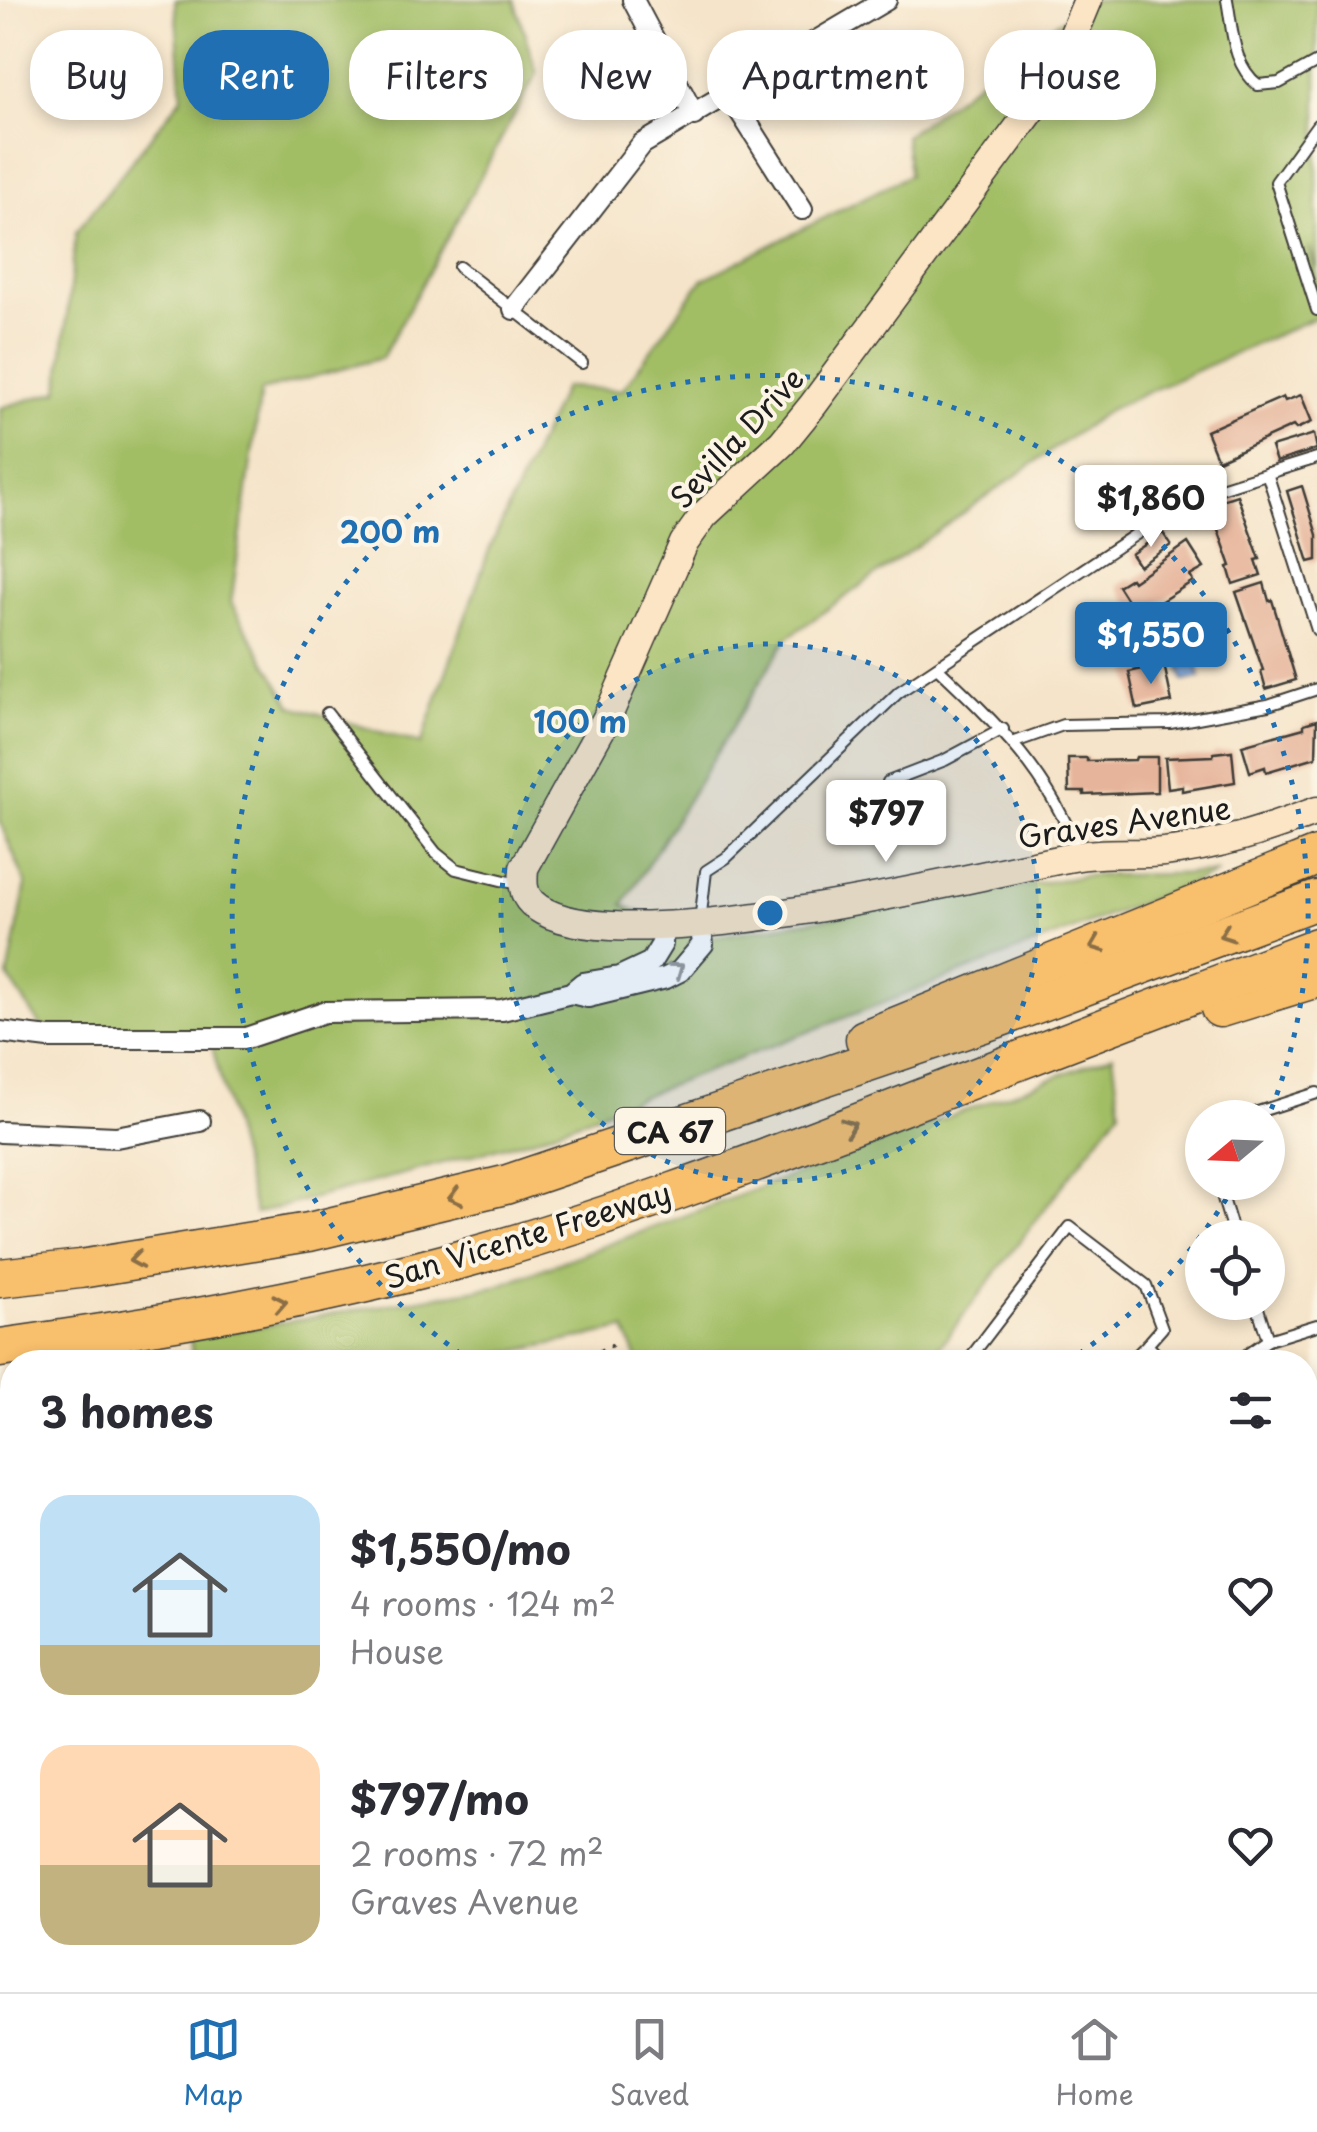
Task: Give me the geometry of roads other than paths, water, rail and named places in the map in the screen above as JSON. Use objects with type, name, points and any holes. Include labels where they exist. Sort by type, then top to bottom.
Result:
[{"type":"highway","points":[[505,1185],[1317,856]]},
{"type":"highway","name":"San Vicente Freeway","points":[[0,1278],[80,1270],[309,1232],[505,1185],[998,1018],[1317,900]]},
{"type":"highway","name":"San Vicente Freeway","points":[[0,1348],[202,1319],[308,1298],[462,1259],[758,1162],[1317,947]]},
{"type":"highway","points":[[1086,1035],[1161,1025],[1317,978]]},
{"type":"street","points":[[633,0],[694,115]]},
{"type":"street","points":[[836,30],[886,0]]},
{"type":"street","name":"Sevilla Drive","points":[[522,885],[524,868],[607,718],[684,543],[704,515],[782,443],[813,405],[1056,77],[1088,0]]},
{"type":"street","points":[[514,309],[642,144],[707,107]]},
{"type":"street","points":[[746,120],[802,209]]},
{"type":"street","name":"Graves Avenue","points":[[700,922],[832,904],[1079,856],[1205,847],[1232,842],[1317,812]]},
{"type":"street","points":[[522,885],[529,901],[545,912],[576,922],[614,927],[700,922],[703,944],[680,972],[605,994],[588,997],[571,993]]},
{"type":"street","points":[[0,1032],[49,1038],[246,1038],[324,1012],[502,1010],[571,993],[582,984],[619,977],[651,962],[662,944],[663,926]]},
{"type":"street","points":[[0,1132],[116,1137],[200,1120]]},
{"type":"lane","points":[[1227,0],[1236,56],[1246,76],[1258,85],[1279,83],[1317,62]]},
{"type":"lane","points":[[1317,125],[1276,182],[1317,310]]},
{"type":"lane","points":[[459,267],[582,364]]},
{"type":"lane","points":[[700,922],[706,871],[726,858],[899,692],[1192,498],[1317,458]]},
{"type":"lane","points":[[1268,473],[1317,630]]},
{"type":"lane","points":[[937,667],[1015,742],[1066,818],[1079,856]]},
{"type":"lane","points":[[1015,742],[1062,725],[1170,723],[1268,705],[1317,689]]},
{"type":"lane","points":[[326,713],[436,852],[456,869],[522,885]]},
{"type":"lane","points":[[888,782],[945,760],[1003,729]]},
{"type":"lane","points":[[1285,1103],[1317,1093]]},
{"type":"lane","points":[[976,1350],[1070,1226],[1146,1285],[1162,1328],[1142,1350]]},
{"type":"lane","points":[[1262,1320],[1268,1340]]},
{"type":"lane","points":[[1253,1350],[1268,1340],[1317,1325]]},
{"type":"lane","points":[[1147,1345],[1152,1350]]},
{"type":"water","points":[[1178,641],[1195,654],[1200,677],[1184,681],[1179,664],[1167,655]]}]
